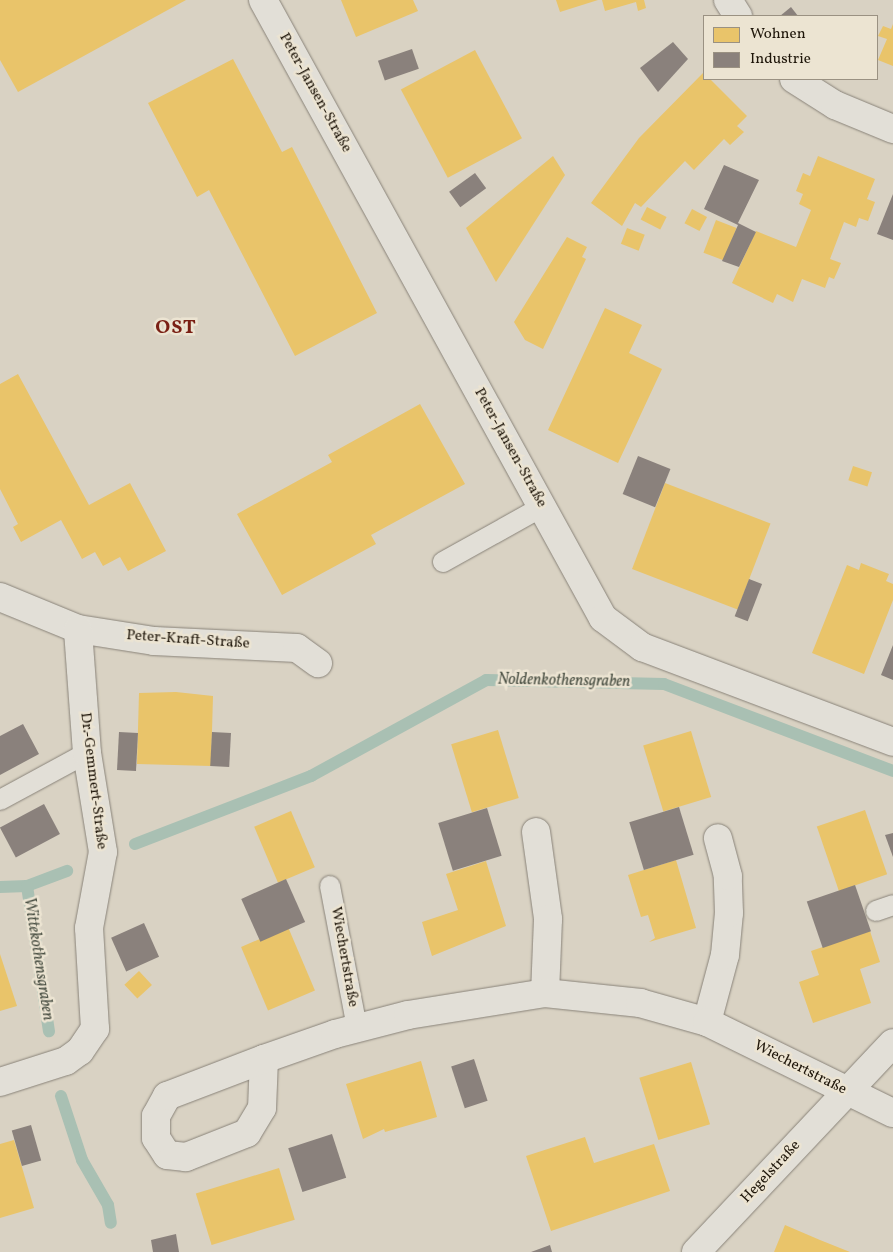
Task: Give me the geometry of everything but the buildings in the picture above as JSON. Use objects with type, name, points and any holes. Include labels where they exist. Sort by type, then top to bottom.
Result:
[{"type":"street","name":"Peter-Jansen-Straße","points":[[263,0],[603,618],[623,636],[660,654],[893,742]]},
{"type":"street","points":[[728,0],[737,15]]},
{"type":"street","points":[[796,80],[835,105],[893,129]]},
{"type":"street","name":"Peter-Kraft-Straße","points":[[0,597],[78,629],[154,641],[297,648],[318,663]]},
{"type":"street","name":"Dr.-Gemmert-Straße","points":[[0,1082],[66,1061],[80,1051],[95,1029],[89,928],[103,852],[87,753],[78,629]]},
{"type":"street","points":[[536,832],[548,918],[545,993]]},
{"type":"street","points":[[707,1022],[725,955],[729,913],[728,876],[718,838]]},
{"type":"street","name":"Wiechertstraße","points":[[264,1059],[357,1028],[408,1015],[545,993],[640,1003],[707,1022],[893,1113]]},
{"type":"street","points":[[846,1091],[893,1043]]},
{"type":"street","name":"Hegelstraße","points":[[696,1252],[846,1091]]},
{"type":"lane","points":[[443,562],[542,507]]},
{"type":"lane","points":[[0,800],[87,753]]},
{"type":"lane","name":"Wiechertstraße","points":[[330,886],[357,1028]]},
{"type":"waterway","name":"Noldenkothensgraben","points":[[135,844],[311,776],[486,680],[664,684],[893,771]]},
{"type":"waterway","name":"Noldenkothensgraben","points":[[27,886],[67,871]]},
{"type":"waterway","name":"Wittekothensgraben","points":[[0,887],[27,886],[49,1031]]},
{"type":"waterway","name":"Wittekothensgraben","points":[[61,1096],[82,1160],[108,1205],[111,1223]]},
{"type":"district","name":"OST","points":[[176,328]]}]
